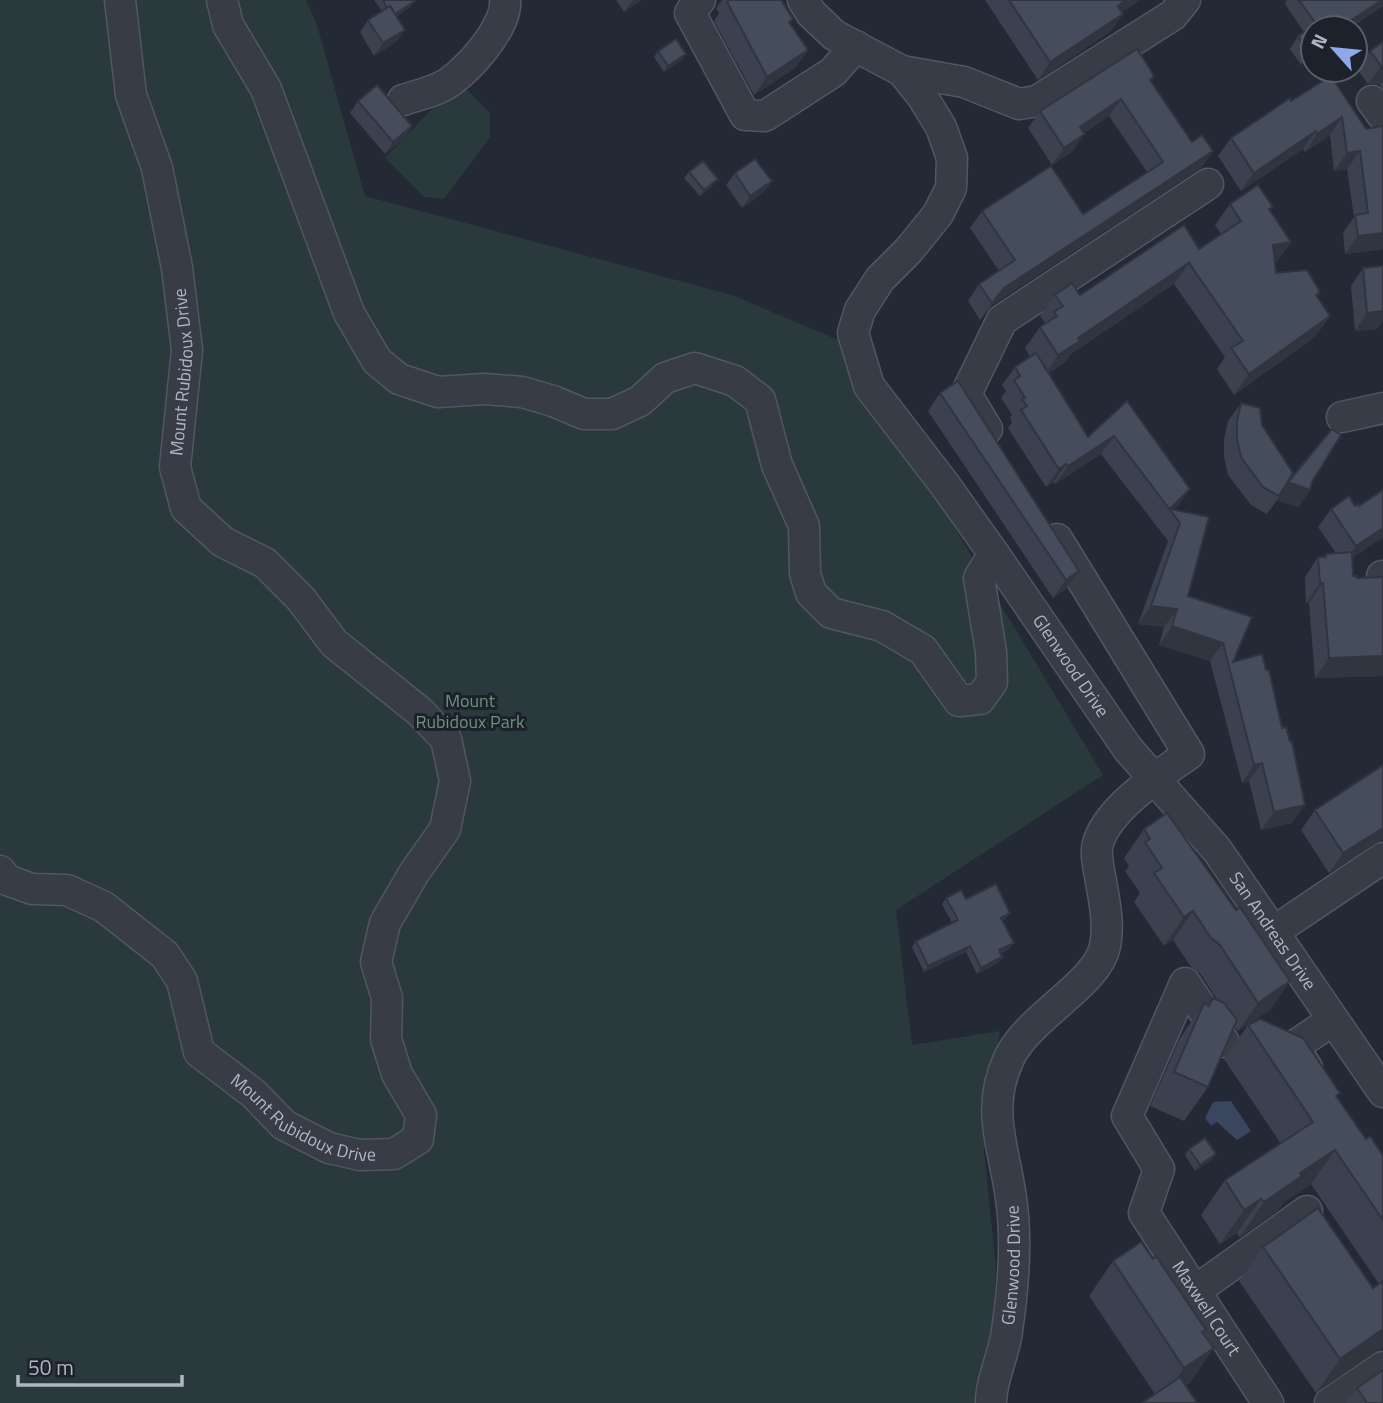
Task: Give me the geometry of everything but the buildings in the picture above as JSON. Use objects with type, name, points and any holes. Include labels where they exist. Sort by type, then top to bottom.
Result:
[{"type":"street","name":"Mount Rubidoux Drive","points":[[0,871],[7,880],[32,889],[67,890],[104,907],[165,955],[182,981],[199,1052],[254,1094],[284,1125],[329,1148],[360,1155],[394,1154],[418,1139],[421,1115],[397,1074],[386,1039],[387,998],[376,962],[385,923],[414,873],[445,829],[455,781],[446,739],[419,711],[334,643],[301,599],[265,563],[223,542],[186,508],[175,467],[187,350],[177,268],[157,168],[131,95],[120,0]]},
{"type":"street","points":[[222,0],[228,25],[266,89],[349,313],[377,361],[399,379],[438,392],[484,389],[522,392],[584,414],[612,414],[640,401],[665,378],[695,368],[735,381],[760,400],[777,465],[804,526],[805,573],[811,593],[831,613],[882,626],[923,650],[959,701],[980,699],[992,682],[991,652],[979,578],[994,554]]},
{"type":"street","points":[[403,100],[442,88],[462,70],[487,45],[503,17],[505,0]]},
{"type":"street","points":[[700,0],[690,13],[745,115],[765,116],[833,72],[856,46]]},
{"type":"street","points":[[902,71],[964,82],[1019,104],[1037,101],[1173,15],[1185,0]]},
{"type":"street","name":"Glenwood Drive","points":[[815,4],[834,35],[902,71],[922,96],[941,127],[952,158],[951,188],[938,214],[909,250],[880,279],[860,310],[853,333],[869,386],[945,485],[1128,749],[1154,779],[1105,824],[1096,853],[1105,893],[1105,947],[1088,977],[1039,1018],[1010,1057],[996,1103],[1000,1148],[1012,1198],[1013,1248],[1007,1331],[991,1403]]},
{"type":"street","points":[[1001,451],[966,394],[1002,320],[1208,184]]},
{"type":"street","points":[[1342,417],[1383,408]]},
{"type":"street","points":[[1045,520],[1189,754],[1154,779]]},
{"type":"street","name":"San Andreas Drive","points":[[1154,779],[1217,850],[1383,1092]]},
{"type":"street","points":[[1273,932],[1383,858]]},
{"type":"street","name":"Maxwell Court","points":[[1224,1042],[1185,982],[1127,1116],[1159,1169],[1144,1213],[1268,1403]]},
{"type":"street","points":[[1323,1092],[1293,1047],[1333,1020]]},
{"type":"street","points":[[1195,1291],[1307,1211]]},
{"type":"street","points":[[1330,1403],[1383,1367]]},
{"type":"green space","name":"Mount Rubidoux Park","points":[[0,0],[306,0],[317,25],[365,196],[732,295],[843,342],[1103,775],[896,910],[912,1045],[1000,1031],[984,1151],[996,1268],[988,1403],[0,1403]]},
{"type":"green space","points":[[454,86],[465,88],[490,113],[490,137],[444,199],[424,197],[385,158]]},
{"type":"water","points":[[1231,1101],[1251,1131],[1237,1140],[1217,1122],[1211,1126],[1205,1118],[1213,1102]]}]
